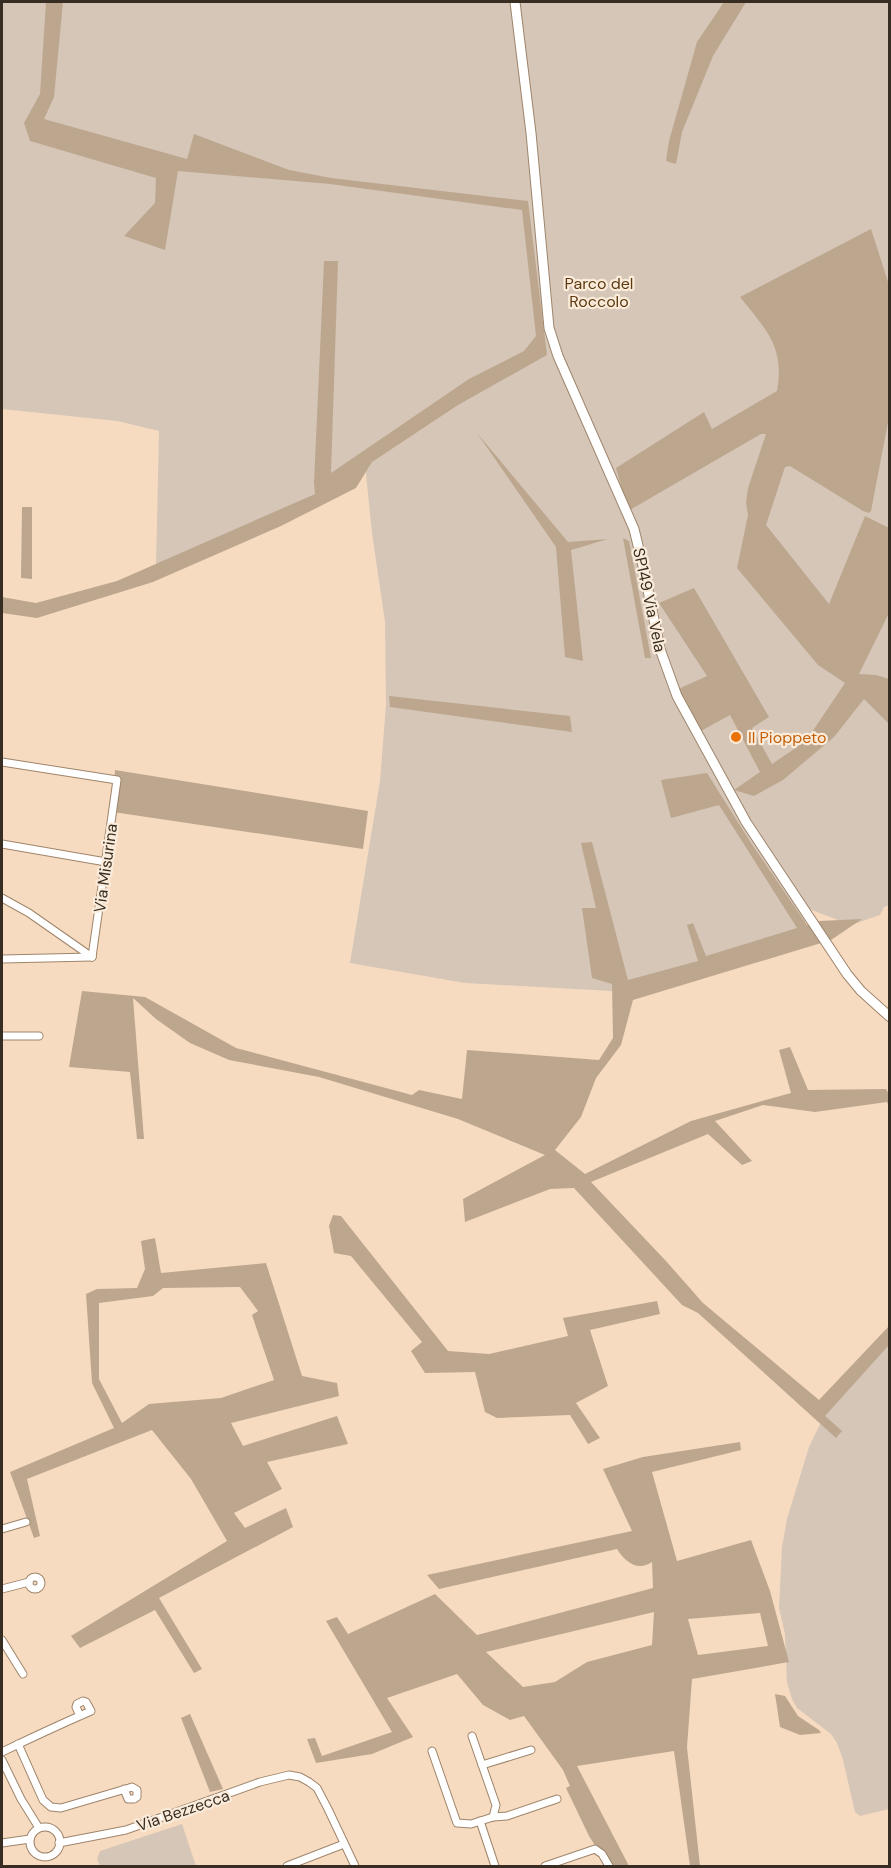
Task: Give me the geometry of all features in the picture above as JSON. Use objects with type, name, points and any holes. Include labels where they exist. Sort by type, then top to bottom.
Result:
[{"type":"street","name":"SP149 Via Vela","points":[[515,2],[531,133],[549,328],[553,344],[634,530],[660,648],[672,684],[732,798],[816,929],[861,991],[890,1017]]},
{"type":"street","name":"Via Misurina","points":[[2,762],[117,780],[92,957]]},
{"type":"street","points":[[2,844],[106,862]]},
{"type":"street","points":[[2,898],[92,957]]},
{"type":"street","points":[[2,959],[92,957]]},
{"type":"street","points":[[2,1036],[39,1036]]},
{"type":"street","points":[[2,1529],[26,1522]]},
{"type":"street","points":[[2,1589],[29,1582]]},
{"type":"street","points":[[2,1640],[23,1674]]},
{"type":"street","points":[[2,1752],[80,1716]]},
{"type":"street","points":[[472,1736],[496,1805],[493,1816]]},
{"type":"street","points":[[18,1744],[44,1800],[51,1807],[61,1808],[124,1789]]},
{"type":"street","points":[[482,1765],[531,1749]]},
{"type":"street","points":[[432,1751],[457,1823],[471,1824],[493,1816],[507,1816],[557,1799]]},
{"type":"street","points":[[2,1760],[21,1799],[39,1828]]},
{"type":"street","name":"Via Bezzecca","points":[[59,1843],[126,1830],[260,1782],[283,1776],[295,1776],[305,1779],[320,1792],[344,1844]]},
{"type":"street","points":[[480,1821],[495,1866]]},
{"type":"street","points":[[39,1828],[54,1830],[59,1838],[56,1851],[48,1856],[38,1855],[31,1849],[31,1834],[39,1828]]},
{"type":"street","points":[[2,1843],[30,1839]]},
{"type":"street","points":[[287,1866],[344,1844],[355,1866]]},
{"type":"street","points":[[545,1866],[595,1849],[602,1854],[609,1866]]},
{"type":"street","points":[[41,1866],[43,1856]]},
{"type":"green space","name":"Parco del Roccolo","points":[[2,2],[889,2],[890,905],[884,907],[880,915],[851,925],[809,909],[802,933],[629,992],[465,983],[350,963],[380,781],[386,705],[385,622],[365,465],[355,473],[305,499],[156,566],[159,431],[117,421],[2,409]]},
{"type":"green space","points":[[889,1337],[889,1809],[860,1816],[855,1812],[837,1743],[831,1734],[797,1708],[787,1682],[785,1634],[779,1608],[782,1547],[787,1519],[809,1447],[827,1410]]},
{"type":"green space","points":[[182,1824],[196,1866],[100,1866],[97,1859],[100,1851]]},
{"type":"shaded area","points":[[46,2],[63,2],[54,97],[44,119],[187,159],[194,134],[289,170],[331,178],[528,201],[547,355],[458,405],[372,462],[356,488],[281,526],[153,582],[37,618],[2,613],[2,597],[36,603],[117,581],[315,494],[324,261],[338,261],[331,473],[469,379],[524,351],[536,336],[522,210],[330,184],[178,171],[165,250],[124,236],[155,203],[156,178],[30,141],[24,123],[40,94]]},
{"type":"shaded area","points":[[724,2],[746,2],[713,56],[682,132],[676,164],[666,161],[669,141],[697,42]]},
{"type":"shaded area","points":[[871,229],[890,288],[889,417],[871,511],[869,513],[863,511],[790,466],[785,467],[766,525],[829,604],[865,516],[889,528],[889,613],[859,674],[876,675],[889,679],[889,724],[864,699],[834,737],[783,780],[754,796],[734,790],[760,772],[730,715],[699,732],[676,690],[707,676],[659,603],[694,588],[769,717],[752,728],[772,764],[806,741],[845,683],[818,665],[737,568],[748,515],[746,503],[748,488],[766,434],[761,434],[628,511],[616,468],[704,412],[712,429],[777,391],[779,375],[776,350],[765,329],[740,297]]},
{"type":"shaded area","points":[[477,433],[568,542],[608,539],[571,550],[583,661],[565,657],[556,547]]},
{"type":"shaded area","points":[[22,507],[32,507],[32,579],[21,578]]},
{"type":"shaded area","points":[[623,538],[629,541],[651,658],[645,658]]},
{"type":"shaded area","points":[[389,696],[570,716],[572,732],[390,707]]},
{"type":"shaded area","points":[[115,770],[368,811],[363,849],[113,812]]},
{"type":"shaded area","points":[[707,773],[807,925],[819,921],[862,919],[831,940],[633,1000],[621,1045],[596,1078],[581,1117],[555,1150],[585,1174],[691,1121],[791,1093],[779,1050],[790,1047],[808,1090],[886,1089],[889,1094],[889,1106],[887,1102],[815,1112],[763,1105],[715,1121],[752,1161],[742,1165],[708,1134],[591,1182],[703,1303],[819,1400],[889,1326],[889,1345],[825,1416],[842,1431],[836,1438],[698,1313],[682,1305],[574,1188],[550,1189],[465,1222],[463,1199],[545,1155],[458,1119],[319,1077],[229,1060],[190,1043],[156,1019],[133,998],[144,1139],[137,1139],[130,1072],[69,1067],[82,991],[145,997],[236,1048],[412,1095],[419,1090],[462,1099],[467,1050],[599,1060],[613,1038],[612,984],[592,978],[582,908],[596,908],[581,843],[592,842],[628,980],[698,961],[687,925],[693,923],[706,956],[797,928],[719,805],[671,818],[661,780]]},
{"type":"shaded area","points":[[333,1215],[341,1216],[448,1351],[489,1354],[568,1336],[563,1318],[657,1301],[660,1314],[590,1330],[608,1386],[576,1403],[600,1438],[588,1444],[570,1415],[497,1418],[485,1412],[475,1372],[425,1373],[411,1351],[422,1342],[351,1256],[334,1253],[329,1226]]},
{"type":"shaded area","points":[[155,1238],[161,1273],[266,1263],[302,1376],[337,1383],[339,1396],[231,1423],[243,1446],[337,1416],[348,1444],[267,1462],[282,1489],[234,1513],[245,1528],[286,1508],[293,1527],[159,1598],[202,1669],[194,1673],[155,1610],[80,1648],[71,1636],[227,1541],[191,1479],[152,1430],[27,1479],[40,1536],[34,1538],[10,1472],[114,1428],[92,1383],[86,1294],[97,1289],[137,1288],[145,1269],[141,1241]],"holes":[[[240,1287],[258,1311],[252,1315],[274,1380],[221,1398],[149,1404],[122,1423],[99,1379],[99,1303],[153,1296],[163,1288]]]},
{"type":"shaded area","points":[[740,1442],[741,1450],[652,1472],[677,1561],[751,1540],[770,1591],[789,1662],[692,1679],[687,1747],[700,1866],[690,1866],[674,1751],[577,1766],[629,1866],[608,1866],[589,1836],[566,1788],[570,1786],[563,1770],[524,1716],[510,1720],[483,1705],[457,1674],[387,1698],[413,1737],[372,1754],[316,1763],[307,1739],[315,1738],[322,1756],[392,1732],[326,1621],[337,1617],[348,1634],[435,1594],[477,1635],[653,1588],[652,1562],[637,1566],[624,1558],[617,1549],[439,1589],[427,1575],[632,1531],[603,1469],[643,1457]],"holes":[[[654,1612],[652,1645],[587,1662],[555,1682],[523,1687],[486,1652]],[[760,1613],[768,1646],[698,1655],[688,1619]]]},
{"type":"shaded area","points":[[775,1694],[785,1696],[798,1716],[821,1733],[800,1735],[780,1727]]},
{"type":"shaded area","points":[[190,1714],[223,1789],[210,1792],[181,1718]]},
{"type":"place","name":"Il Pioppeto","points":[[736,737]]}]
